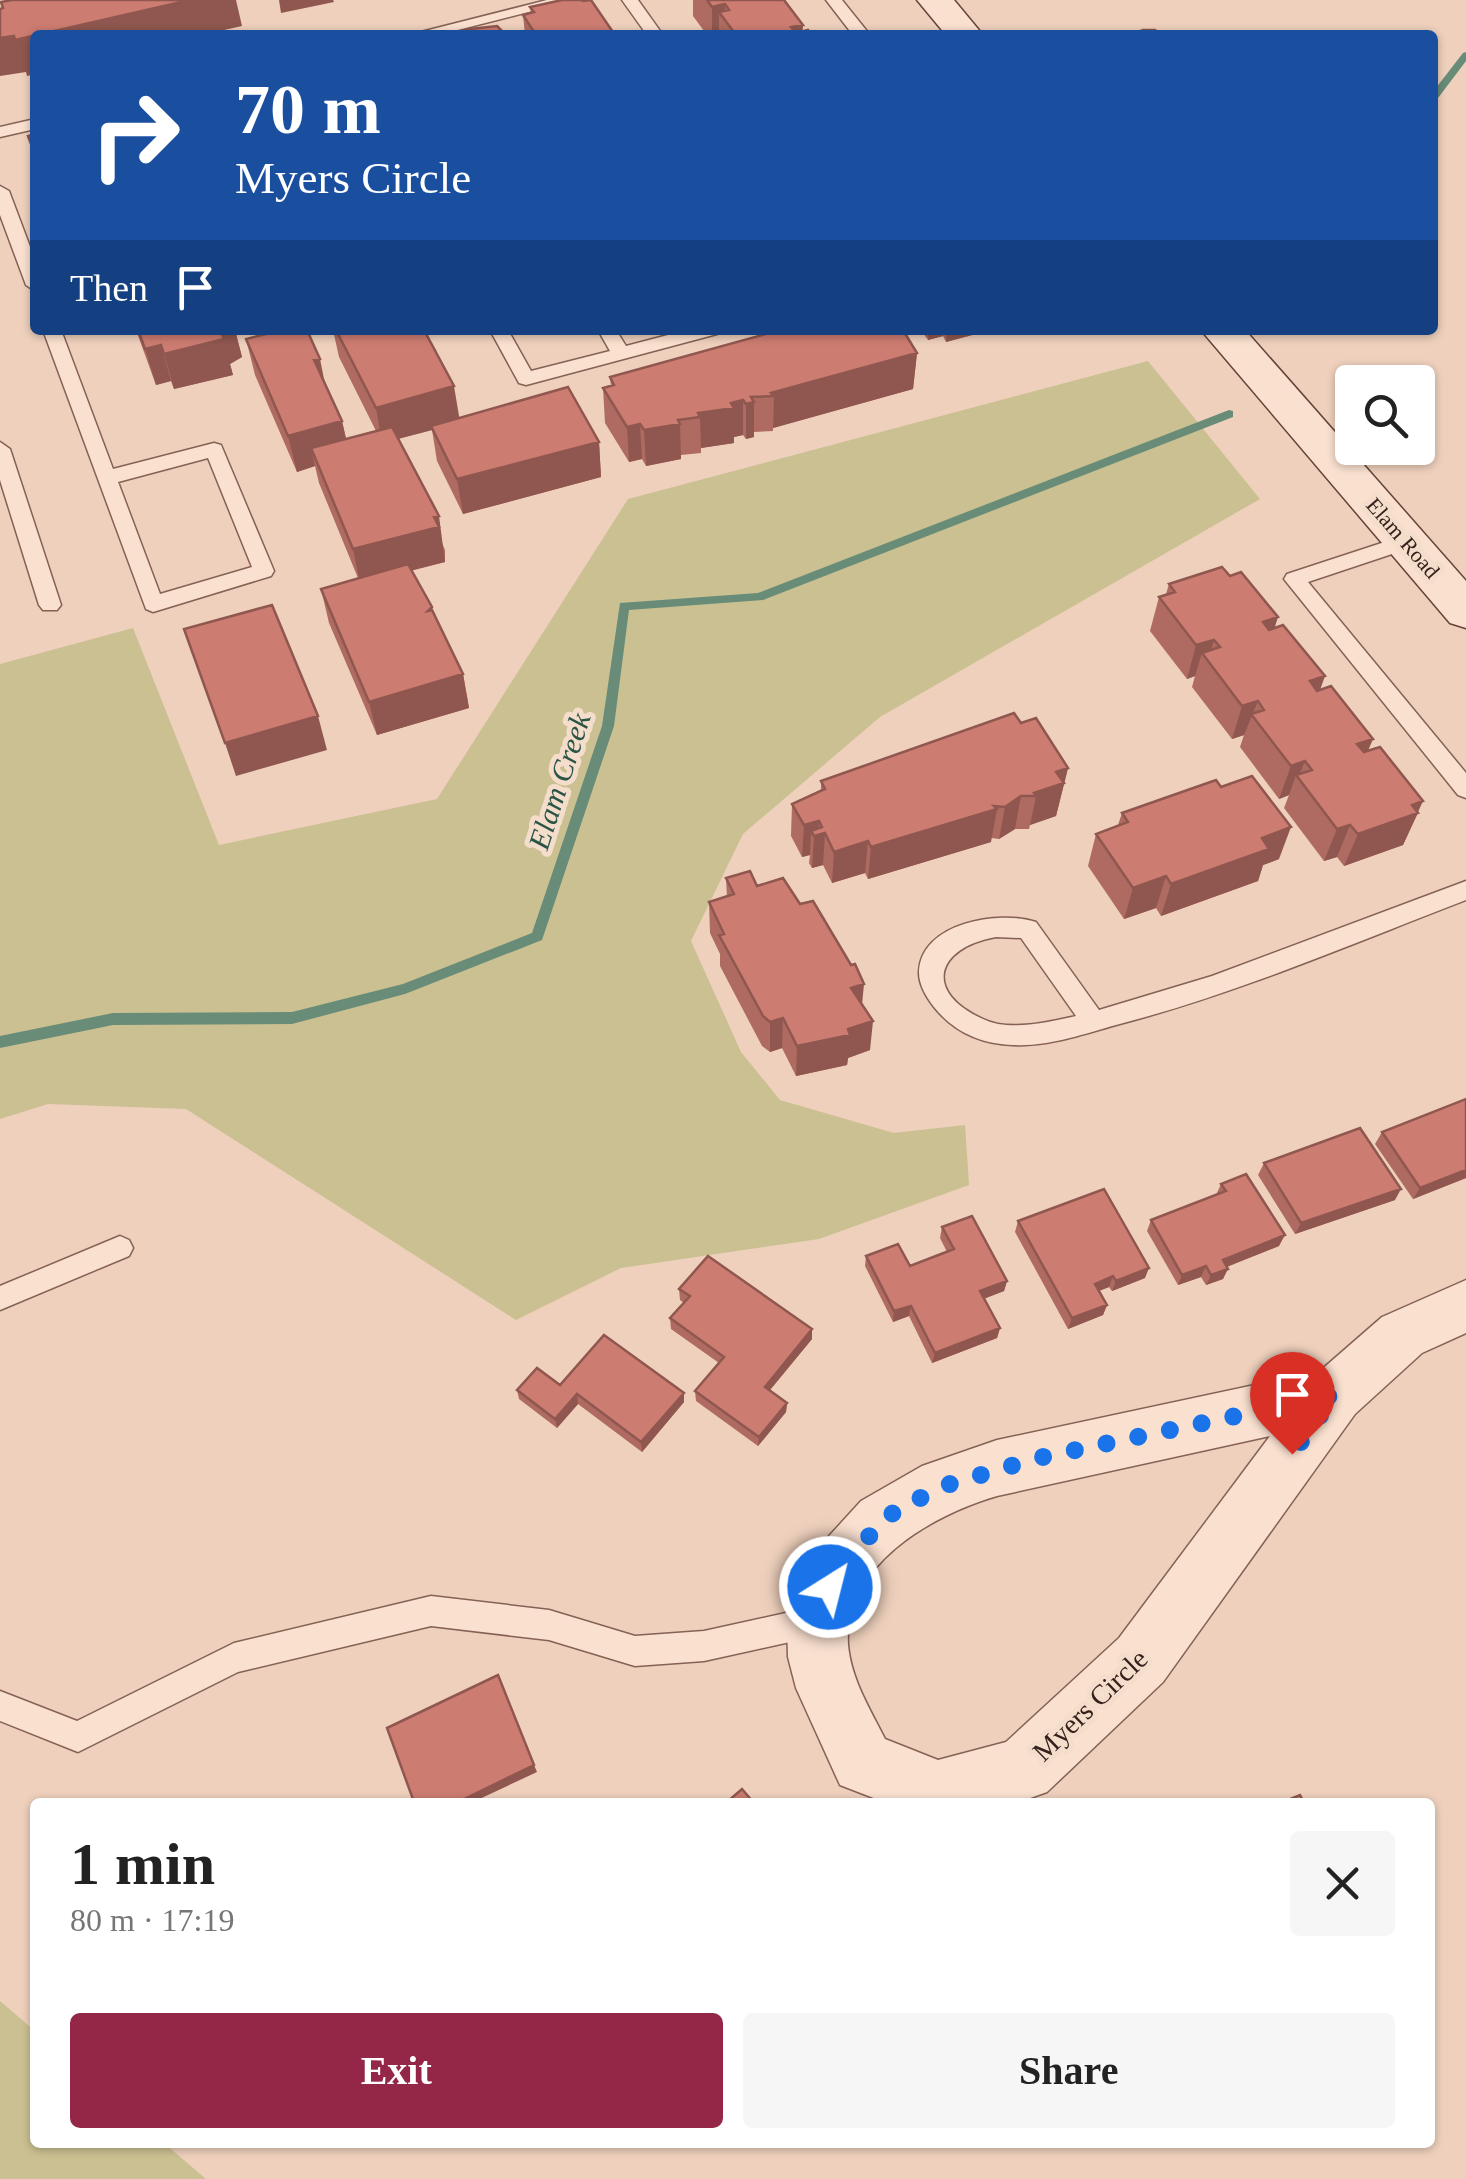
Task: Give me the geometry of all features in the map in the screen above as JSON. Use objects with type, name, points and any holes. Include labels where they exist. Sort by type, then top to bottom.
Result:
[{"type":"main road","points":[[935,0],[961,30]]},
{"type":"main road","name":"Elam Road","points":[[1226,335],[1466,611]]},
{"type":"street","points":[[1335,1395],[1402,1335],[1466,1306]]},
{"type":"street","name":"Myers Circle","points":[[1335,1395],[1141,1660],[1024,1769],[938,1792],[863,1762],[834,1703],[817,1642],[830,1587],[847,1558],[897,1509],[950,1484],[1038,1458],[1335,1395]]},
{"type":"lane","points":[[439,30],[568,0]]},
{"type":"lane","points":[[630,0],[651,30]]},
{"type":"lane","points":[[834,0],[858,30]]},
{"type":"lane","points":[[0,132],[30,125]]},
{"type":"lane","points":[[0,191],[30,272]]},
{"type":"lane","points":[[54,335],[106,478],[153,604],[264,571],[214,450],[106,478]]},
{"type":"lane","points":[[502,335],[526,378],[691,335]]},
{"type":"lane","points":[[610,335],[621,354]]},
{"type":"lane","points":[[0,450],[5,480],[50,605]]},
{"type":"lane","points":[[1406,542],[1294,579],[1466,789]]},
{"type":"lane","points":[[1094,1022],[1028,929],[1009,926],[956,936],[938,946],[932,956],[931,977],[946,1002],[965,1022],[995,1038],[1048,1034],[1094,1022],[1466,890]]},
{"type":"lane","points":[[0,1298],[120,1248]]},
{"type":"lane","points":[[0,1706],[78,1736],[234,1658],[430,1611],[549,1625],[635,1651],[704,1646],[822,1620]]},
{"type":"shaded area","points":[[1148,361],[1260,499],[880,717],[743,834],[691,941],[741,1052],[780,1100],[894,1133],[965,1125],[969,1185],[819,1239],[621,1268],[516,1320],[186,1109],[48,1104],[0,1119],[0,664],[133,628],[219,845],[437,799],[628,499]]},
{"type":"shaded area","points":[[0,2001],[30,2027],[30,2148],[170,2148],[206,2179],[0,2179]]},
{"type":"building","points":[[190,0],[59,30],[30,30],[30,37],[15,40],[14,36],[0,38],[1,2]]},
{"type":"building","points":[[562,0],[591,0],[612,30],[533,30],[523,15],[534,12],[530,7]]},
{"type":"building","points":[[707,0],[784,0],[803,25],[791,27],[794,30],[732,30],[719,12],[729,10],[725,4],[712,7]]},
{"type":"building","points":[[497,26],[501,30],[465,30]]},
{"type":"building","points":[[140,335],[222,335],[224,339],[164,354],[161,345],[145,349]]},
{"type":"building","points":[[309,335],[320,359],[314,360],[342,421],[288,436],[246,339]]},
{"type":"building","points":[[339,335],[427,335],[454,386],[376,408]]},
{"type":"building","points":[[762,335],[906,335],[917,353],[771,393],[774,396],[751,397],[754,402],[731,403],[734,408],[698,413],[700,417],[678,420],[680,424],[644,430],[640,424],[627,427],[603,388],[614,385],[610,377]]},
{"type":"building","points":[[568,387],[599,442],[457,479],[431,426]]},
{"type":"building","points":[[392,427],[439,516],[434,517],[439,527],[353,549],[311,448]]},
{"type":"building","points":[[408,564],[432,607],[428,611],[432,610],[463,674],[369,702],[321,589]]},
{"type":"building","points":[[1222,567],[1230,576],[1241,572],[1278,617],[1263,622],[1269,630],[1283,625],[1325,676],[1310,681],[1317,691],[1331,686],[1373,739],[1357,744],[1364,752],[1380,747],[1423,801],[1412,805],[1418,813],[1358,834],[1350,825],[1337,829],[1296,775],[1312,770],[1305,761],[1291,766],[1251,714],[1264,710],[1258,701],[1242,706],[1202,653],[1220,647],[1214,640],[1196,645],[1159,597],[1175,592],[1169,584]]},
{"type":"building","points":[[272,605],[318,716],[225,743],[184,629]]},
{"type":"building","points":[[1014,713],[1021,723],[1036,718],[1068,768],[1056,772],[1064,783],[1034,793],[1036,796],[1021,796],[1005,807],[994,806],[997,809],[871,847],[868,841],[834,852],[825,833],[814,836],[811,831],[822,827],[819,821],[804,825],[792,804],[825,789],[821,781]]},
{"type":"building","points":[[1252,776],[1291,827],[1262,838],[1269,849],[1171,884],[1166,876],[1133,888],[1096,834],[1128,822],[1122,813],[1216,780],[1221,787]]},
{"type":"building","points":[[750,871],[757,886],[783,878],[800,904],[813,901],[851,965],[855,964],[864,984],[851,988],[873,1021],[848,1029],[850,1035],[797,1046],[783,1018],[770,1022],[763,1016],[719,935],[724,934],[709,902],[734,894],[726,878]]},
{"type":"building","points":[[1466,1099],[1466,1170],[1420,1188],[1382,1132]]},
{"type":"building","points":[[1360,1128],[1401,1189],[1301,1223],[1264,1163]]},
{"type":"building","points":[[1246,1174],[1285,1235],[1223,1260],[1228,1269],[1211,1275],[1206,1266],[1182,1275],[1151,1220],[1226,1191],[1221,1184]]},
{"type":"building","points":[[1104,1189],[1149,1268],[1116,1281],[1113,1276],[1095,1284],[1107,1305],[1072,1318],[1018,1221]]},
{"type":"building","points":[[972,1216],[1007,1281],[980,1291],[1000,1328],[935,1353],[911,1306],[894,1311],[866,1256],[898,1244],[910,1266],[954,1249],[942,1227]]},
{"type":"building","points":[[708,1256],[812,1329],[765,1387],[787,1403],[759,1437],[695,1391],[724,1357],[670,1318],[690,1296],[679,1289]]},
{"type":"building","points":[[604,1335],[684,1393],[641,1442],[577,1394],[555,1419],[517,1390],[537,1368],[560,1385]]},
{"type":"building","points":[[498,1675],[534,1765],[466,1798],[413,1798],[387,1728]]},
{"type":"building","points":[[742,1789],[750,1798],[732,1798]]},
{"type":"waterway","name":"Elam Creek","points":[[1438,92],[1466,55]]},
{"type":"waterway","name":"Elam Creek","points":[[0,1042],[113,1019],[292,1018],[405,989],[537,936],[608,726],[624,606],[759,597],[1229,414]]},
{"type":"route","points":[[830,1587],[847,1558],[897,1509],[950,1484],[1038,1458],[1335,1395],[1292,1454]]}]
